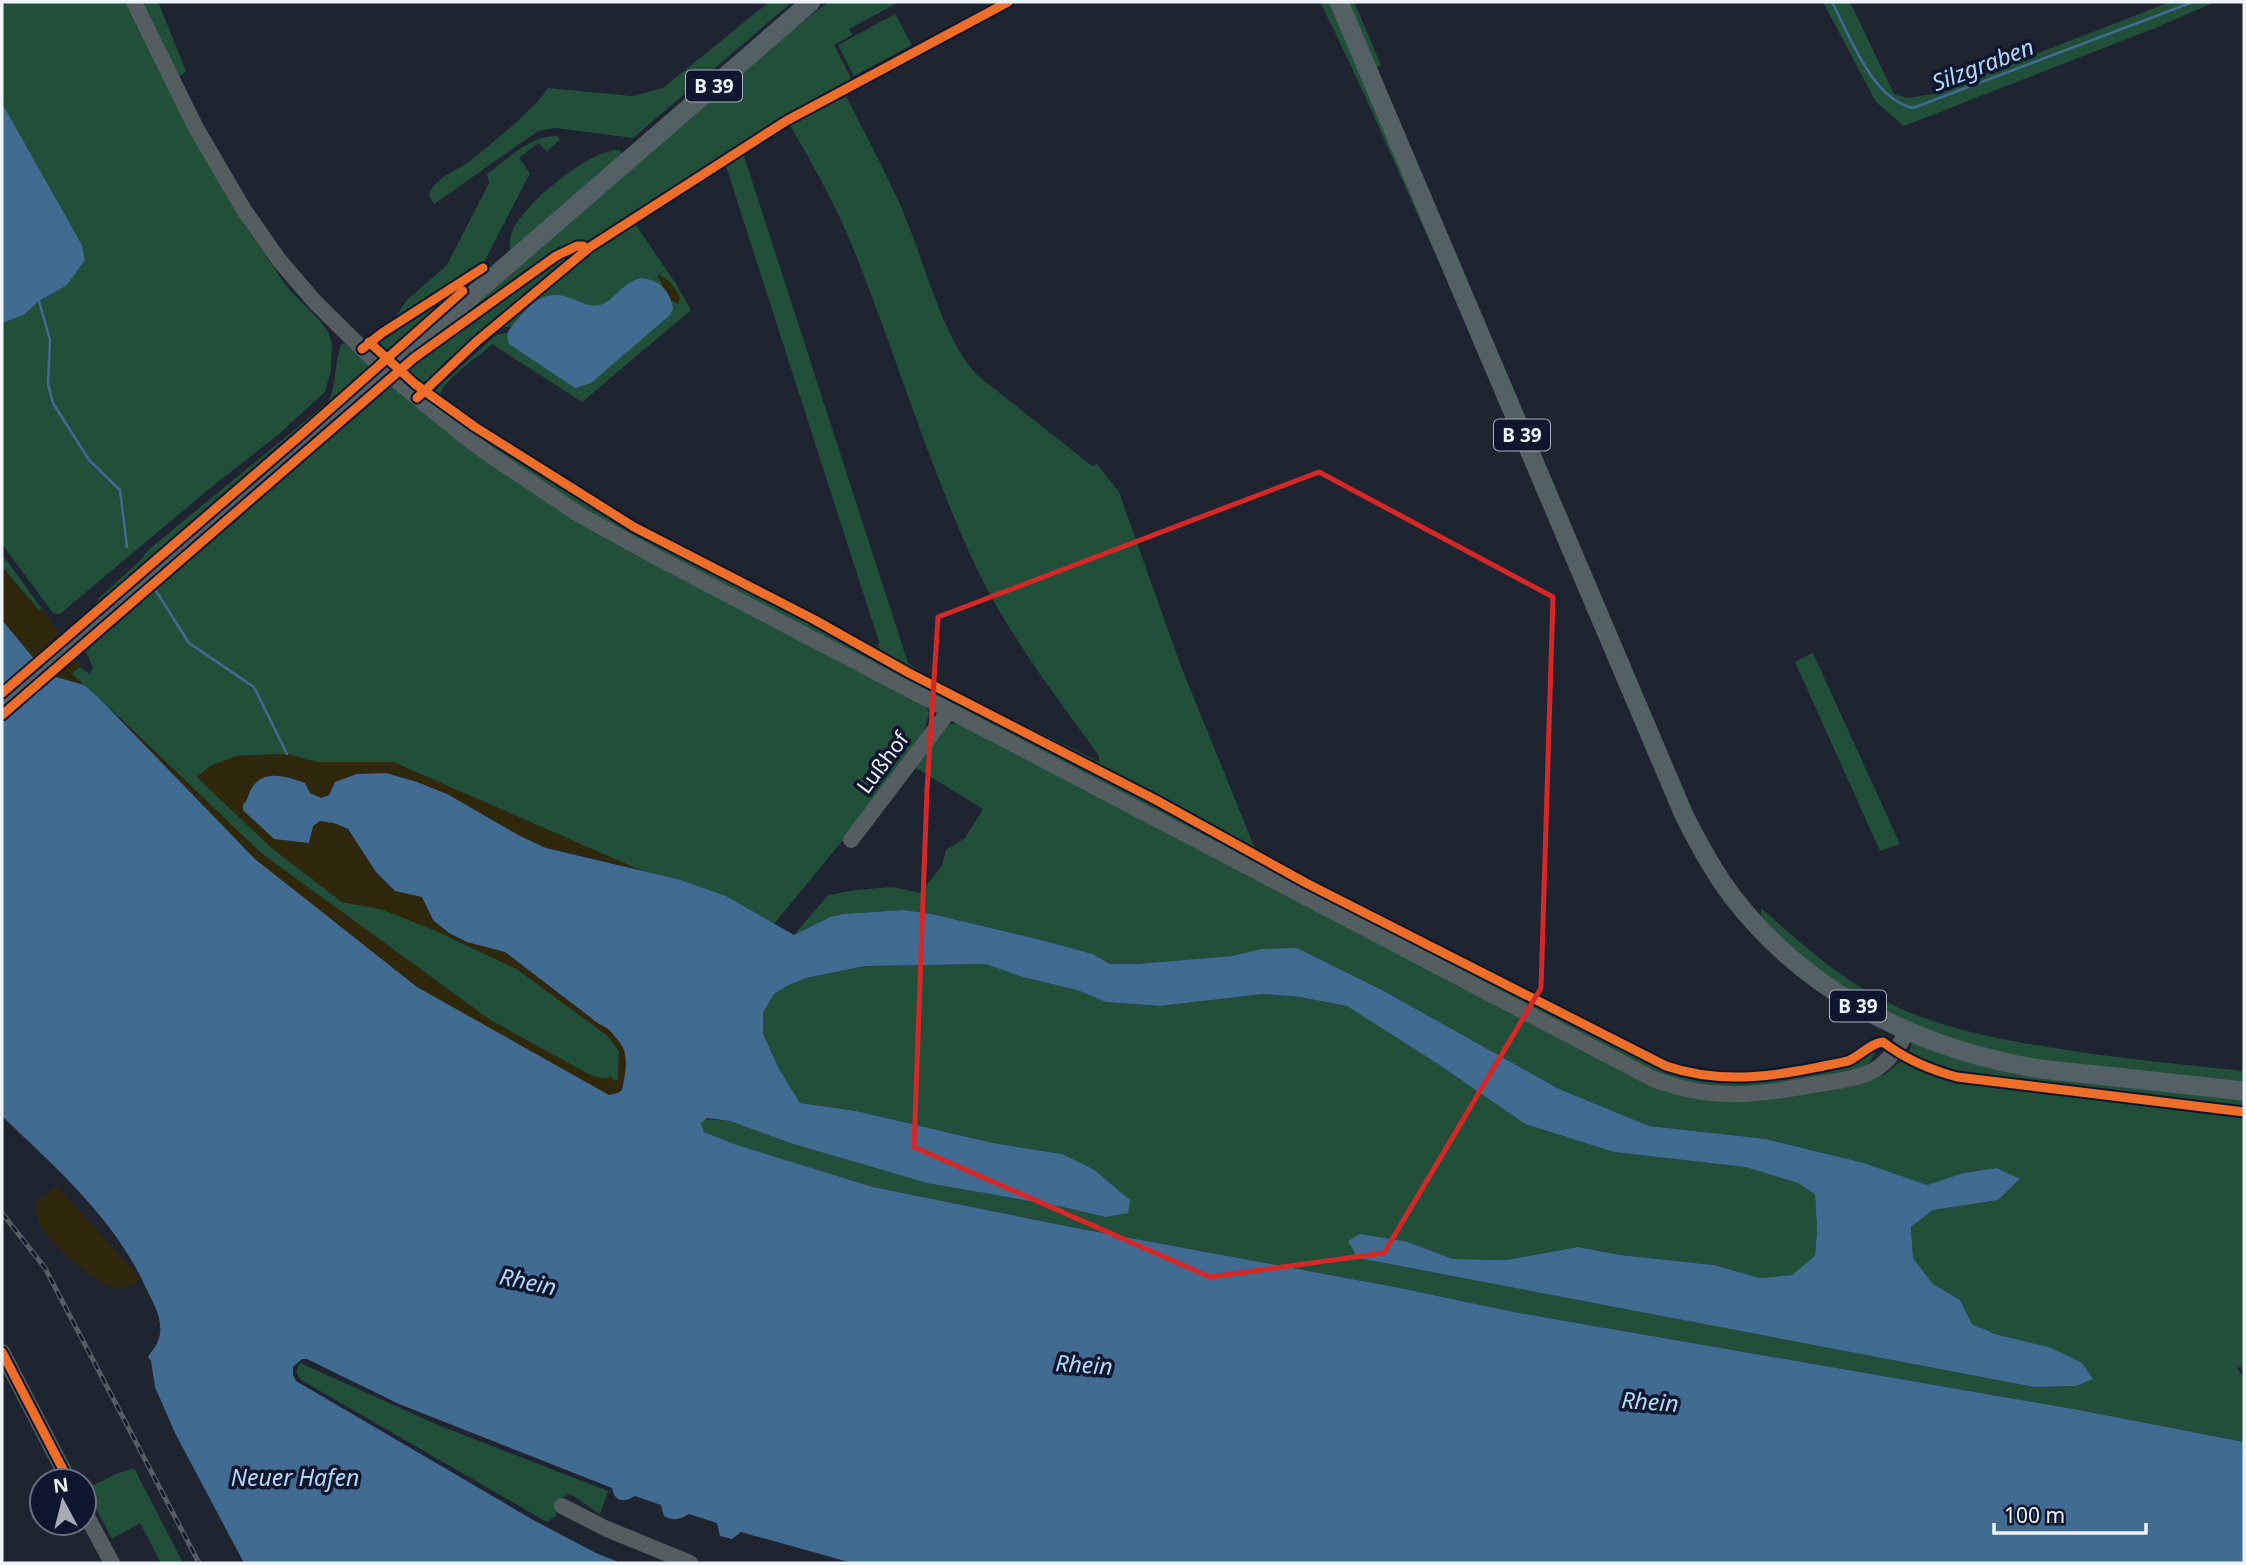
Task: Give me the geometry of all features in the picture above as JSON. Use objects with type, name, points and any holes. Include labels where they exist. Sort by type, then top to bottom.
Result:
[{"type":"main road","name":"B 39","points":[[2,704],[811,2]]},
{"type":"main road","name":"B 39","points":[[1339,2],[1649,736],[1699,845],[1732,897],[1787,955],[1812,976],[1850,1002],[1907,1032],[1950,1048],[2026,1066],[2244,1091]]},
{"type":"street","points":[[134,2],[176,90],[244,210],[279,260],[315,302],[384,370],[464,436],[580,514],[743,604],[1630,1069],[1667,1084],[1695,1093],[1725,1096],[1765,1093],[1859,1076],[1884,1063],[1907,1032]]},
{"type":"street","name":"Lußhof","points":[[850,840],[949,711]]},
{"type":"street","points":[[2,1352],[62,1467]]},
{"type":"street","points":[[562,1506],[607,1529],[690,1563]]},
{"type":"street","points":[[98,1537],[112,1563]]},
{"type":"highlighted area","points":[[1319,472],[1553,597],[1541,988],[1384,1253],[1210,1277],[914,1147],[927,790],[938,617]]},
{"type":"green space","points":[[2,2],[129,2],[201,150],[246,227],[287,287],[322,323],[332,343],[331,370],[325,392],[279,434],[60,614],[53,613],[2,544],[2,323],[24,315],[39,301],[66,285],[85,260],[82,245],[2,103]]},
{"type":"green space","points":[[141,2],[158,2],[186,71],[177,79]]},
{"type":"green space","points":[[769,2],[792,2],[633,138],[555,128],[538,131],[434,204],[429,195],[436,183],[501,136],[534,106],[548,88],[632,96],[663,88]]},
{"type":"green space","points":[[828,2],[899,2],[849,29],[852,35],[834,45],[852,80],[722,155],[600,236],[567,248],[426,346],[747,67]]},
{"type":"green space","points":[[1320,2],[1331,2],[1462,311],[1357,79]]},
{"type":"green space","points":[[1346,2],[1354,2],[1381,65],[1375,68]]},
{"type":"green space","points":[[1823,2],[1850,2],[1894,94],[1908,98],[1933,94],[2170,2],[2215,2],[1904,126],[1876,102]]},
{"type":"green space","points":[[895,14],[912,45],[854,76],[838,45]]},
{"type":"green space","points":[[845,94],[895,194],[943,319],[964,359],[977,375],[1092,466],[1097,464],[1119,492],[1180,664],[1256,851],[1113,774],[918,676],[822,621],[651,534],[540,467],[437,396],[438,387],[496,335],[519,330],[515,326],[499,328],[580,259],[634,222],[691,310],[582,402],[492,344],[447,383],[440,396],[618,513],[878,648],[879,642],[725,163],[743,153],[908,663],[926,676],[1099,762],[1099,756],[1018,642],[977,569],[943,490],[846,232],[824,185],[790,125]]},
{"type":"green space","points":[[557,136],[560,140],[547,151],[538,143],[519,158],[530,173],[483,264],[393,321],[406,301],[447,265],[489,183],[487,174],[529,144]]},
{"type":"green space","points":[[613,150],[619,150],[623,155],[510,251],[513,229],[543,193],[571,171]]},
{"type":"green space","points":[[577,249],[577,252],[530,289],[424,385],[419,386],[403,372],[418,356],[543,268]]},
{"type":"green space","points":[[475,276],[385,356],[375,346],[385,333]]},
{"type":"green space","points":[[344,343],[468,446],[926,707],[929,713],[924,732],[847,835],[774,924],[726,896],[681,880],[642,871],[393,762],[316,762],[287,754],[236,756],[197,777],[273,849],[342,902],[381,909],[432,929],[517,969],[608,1036],[619,1051],[618,1080],[588,1074],[490,1020],[261,853],[71,674],[79,667],[90,674],[93,667],[80,639],[80,625],[100,597],[142,559],[147,551],[328,402],[339,352]]},
{"type":"green space","points":[[437,404],[561,486],[633,529],[813,620],[909,675],[1141,794],[1232,844],[1236,856],[618,530],[491,449]]},
{"type":"green space","points":[[2,554],[42,609],[38,609],[2,567]]},
{"type":"green space","points":[[1813,653],[1900,844],[1880,851],[1795,662]]},
{"type":"green space","points":[[957,723],[1673,1092],[1871,1080],[1886,1074],[1903,1059],[1951,1078],[2244,1116],[2244,1366],[2237,1368],[2244,1379],[2244,1442],[2079,1410],[1519,1313],[1395,1287],[1071,1227],[873,1187],[737,1145],[704,1132],[701,1123],[703,1119],[730,1121],[790,1143],[927,1183],[1105,1217],[1062,1154],[993,1143],[856,1111],[800,1103],[778,1067],[763,1033],[763,1013],[774,994],[806,978],[865,966],[986,964],[1022,977],[1077,990],[1107,1002],[1160,1006],[1263,994],[1300,997],[1347,1006],[1525,1124],[1614,1152],[1745,1167],[1798,1183],[1815,1193],[1815,1257],[1792,1275],[1760,1278],[1714,1265],[1620,1255],[1578,1247],[1506,1260],[1453,1259],[1408,1242],[1358,1258],[2034,1387],[2076,1386],[2049,1347],[1995,1334],[1972,1324],[1960,1300],[1933,1284],[1913,1258],[1911,1227],[1933,1210],[1998,1200],[2020,1179],[1997,1168],[1963,1173],[1927,1185],[1864,1163],[1766,1139],[1649,1126],[1559,1089],[1382,990],[1297,948],[1262,950],[1232,956],[1110,964],[1093,954],[1041,940],[932,914],[903,910],[843,914],[830,917],[794,935],[828,895],[893,887],[920,893],[942,866],[946,850],[965,838],[983,809],[913,766],[947,725]]},
{"type":"green space","points":[[1244,852],[1564,1019],[1674,1073],[1694,1079],[1766,1078],[1846,1064],[1862,1058],[1880,1044],[1870,1062],[1860,1069],[1829,1076],[1727,1092],[1672,1081],[1244,859]]},
{"type":"green space","points":[[1761,908],[1836,970],[1868,992],[1904,1010],[1965,1030],[2027,1044],[2121,1058],[2244,1071],[2244,1109],[1940,1070],[1908,1054],[1917,1030],[1851,995],[1795,951],[1761,917]]},
{"type":"green space","points":[[300,1363],[438,1425],[608,1491],[600,1514],[570,1494],[559,1499],[556,1516],[547,1522],[301,1380],[296,1372]]},
{"type":"green space","points":[[134,1468],[182,1561],[161,1563],[140,1523],[112,1539],[98,1512],[98,1483]]},
{"type":"sand","points":[[657,274],[673,287],[680,298],[678,304],[668,299]]},
{"type":"sand","points":[[2,567],[38,609],[42,609],[82,667],[75,669],[72,674],[84,685],[53,676],[36,661],[2,620]]},
{"type":"sand","points":[[100,699],[261,853],[490,1020],[588,1074],[603,1079],[611,1077],[614,1081],[618,1080],[619,1051],[608,1036],[517,969],[432,929],[381,909],[342,902],[273,849],[197,777],[210,766],[236,756],[287,754],[316,762],[393,762],[642,871],[546,848],[447,794],[417,782],[330,789],[329,794],[321,798],[310,793],[308,787],[294,779],[276,776],[246,803],[281,840],[309,843],[313,826],[320,821],[343,827],[352,835],[383,880],[399,892],[422,897],[433,920],[449,933],[467,942],[505,952],[607,1028],[624,1050],[626,1069],[622,1090],[614,1095],[603,1093],[575,1077],[402,1016],[252,877],[249,852]]},
{"type":"sand","points":[[57,1186],[141,1279],[123,1288],[107,1285],[85,1271],[52,1240],[39,1223],[37,1201]]},
{"type":"water","points":[[2,103],[82,245],[85,260],[67,285],[39,301],[24,315],[2,323]]},
{"type":"water","points":[[641,278],[654,281],[663,287],[673,309],[670,315],[591,383],[575,388],[509,344],[508,334],[512,326],[537,300],[559,295],[589,305],[600,305],[629,283]]},
{"type":"water","points":[[2,620],[36,661],[53,676],[84,685],[100,699],[255,859],[417,987],[609,1095],[622,1090],[626,1063],[621,1044],[609,1030],[505,952],[467,942],[449,933],[433,920],[422,897],[395,891],[376,872],[348,829],[320,821],[313,826],[309,843],[274,839],[243,810],[253,786],[271,776],[285,777],[305,783],[310,793],[321,798],[329,795],[335,782],[357,774],[386,773],[447,794],[546,848],[681,880],[726,896],[794,935],[830,917],[843,914],[903,910],[932,914],[1041,940],[1093,954],[1110,964],[1232,956],[1262,949],[1297,948],[1382,990],[1559,1089],[1649,1126],[1766,1139],[1864,1163],[1927,1185],[1963,1173],[1997,1168],[2020,1179],[1998,1200],[1933,1210],[1911,1227],[1913,1258],[1933,1284],[1960,1300],[1972,1324],[1995,1334],[2049,1347],[2082,1363],[2093,1379],[2076,1386],[2034,1387],[1358,1258],[1348,1241],[1360,1234],[1408,1242],[1453,1259],[1506,1260],[1578,1247],[1620,1255],[1714,1265],[1760,1278],[1792,1275],[1815,1256],[1815,1194],[1798,1183],[1745,1167],[1614,1152],[1525,1124],[1347,1006],[1300,997],[1263,994],[1160,1006],[1106,1002],[1077,990],[1022,977],[986,964],[865,966],[806,978],[774,994],[763,1013],[763,1033],[778,1067],[800,1103],[856,1111],[993,1143],[1062,1154],[1093,1169],[1130,1200],[1128,1213],[1105,1217],[927,1183],[790,1143],[730,1121],[707,1118],[701,1123],[704,1132],[737,1145],[873,1187],[1519,1313],[2079,1410],[2244,1442],[2244,1563],[852,1563],[741,1532],[732,1539],[720,1536],[717,1523],[689,1514],[677,1519],[668,1518],[664,1516],[661,1505],[635,1496],[627,1500],[617,1499],[612,1488],[399,1404],[307,1359],[302,1359],[293,1367],[296,1381],[535,1521],[621,1563],[244,1563],[175,1433],[155,1387],[148,1357],[159,1338],[160,1321],[133,1263],[118,1239],[83,1196],[2,1116]]},
{"type":"waterway","name":"Silzgraben","points":[[1832,2],[1874,79],[1898,102],[1913,108],[2193,2]]},
{"type":"waterway","points":[[39,301],[50,340],[48,384],[53,403],[89,460],[120,490],[127,547]]},
{"type":"waterway","points":[[151,583],[189,643],[254,687],[287,754]]},
{"type":"railway","points":[[2,1213],[45,1268],[199,1563]]},
{"type":"cycle path","points":[[417,398],[476,342],[590,247],[786,121],[1008,2]]},
{"type":"cycle path","points":[[2,715],[414,358],[556,256],[583,246]]},
{"type":"cycle path","points":[[362,349],[382,333],[483,268]]},
{"type":"cycle path","points":[[2,693],[463,291]]},
{"type":"cycle path","points":[[369,342],[415,384],[475,427],[634,527],[1156,800],[1306,883],[1666,1066],[1712,1076],[1779,1074],[1848,1061],[1883,1042],[1918,1063],[1957,1077],[2244,1112]]},
{"type":"cycle path","points":[[2,1352],[62,1467]]},
{"type":"water label","name":"Rhein","points":[[528,1282]]},
{"type":"water label","name":"Rhein","points":[[1084,1365]]},
{"type":"water label","name":"Rhein","points":[[1650,1402]]},
{"type":"water label","name":"Neuer Hafen","points":[[295,1478]]}]
